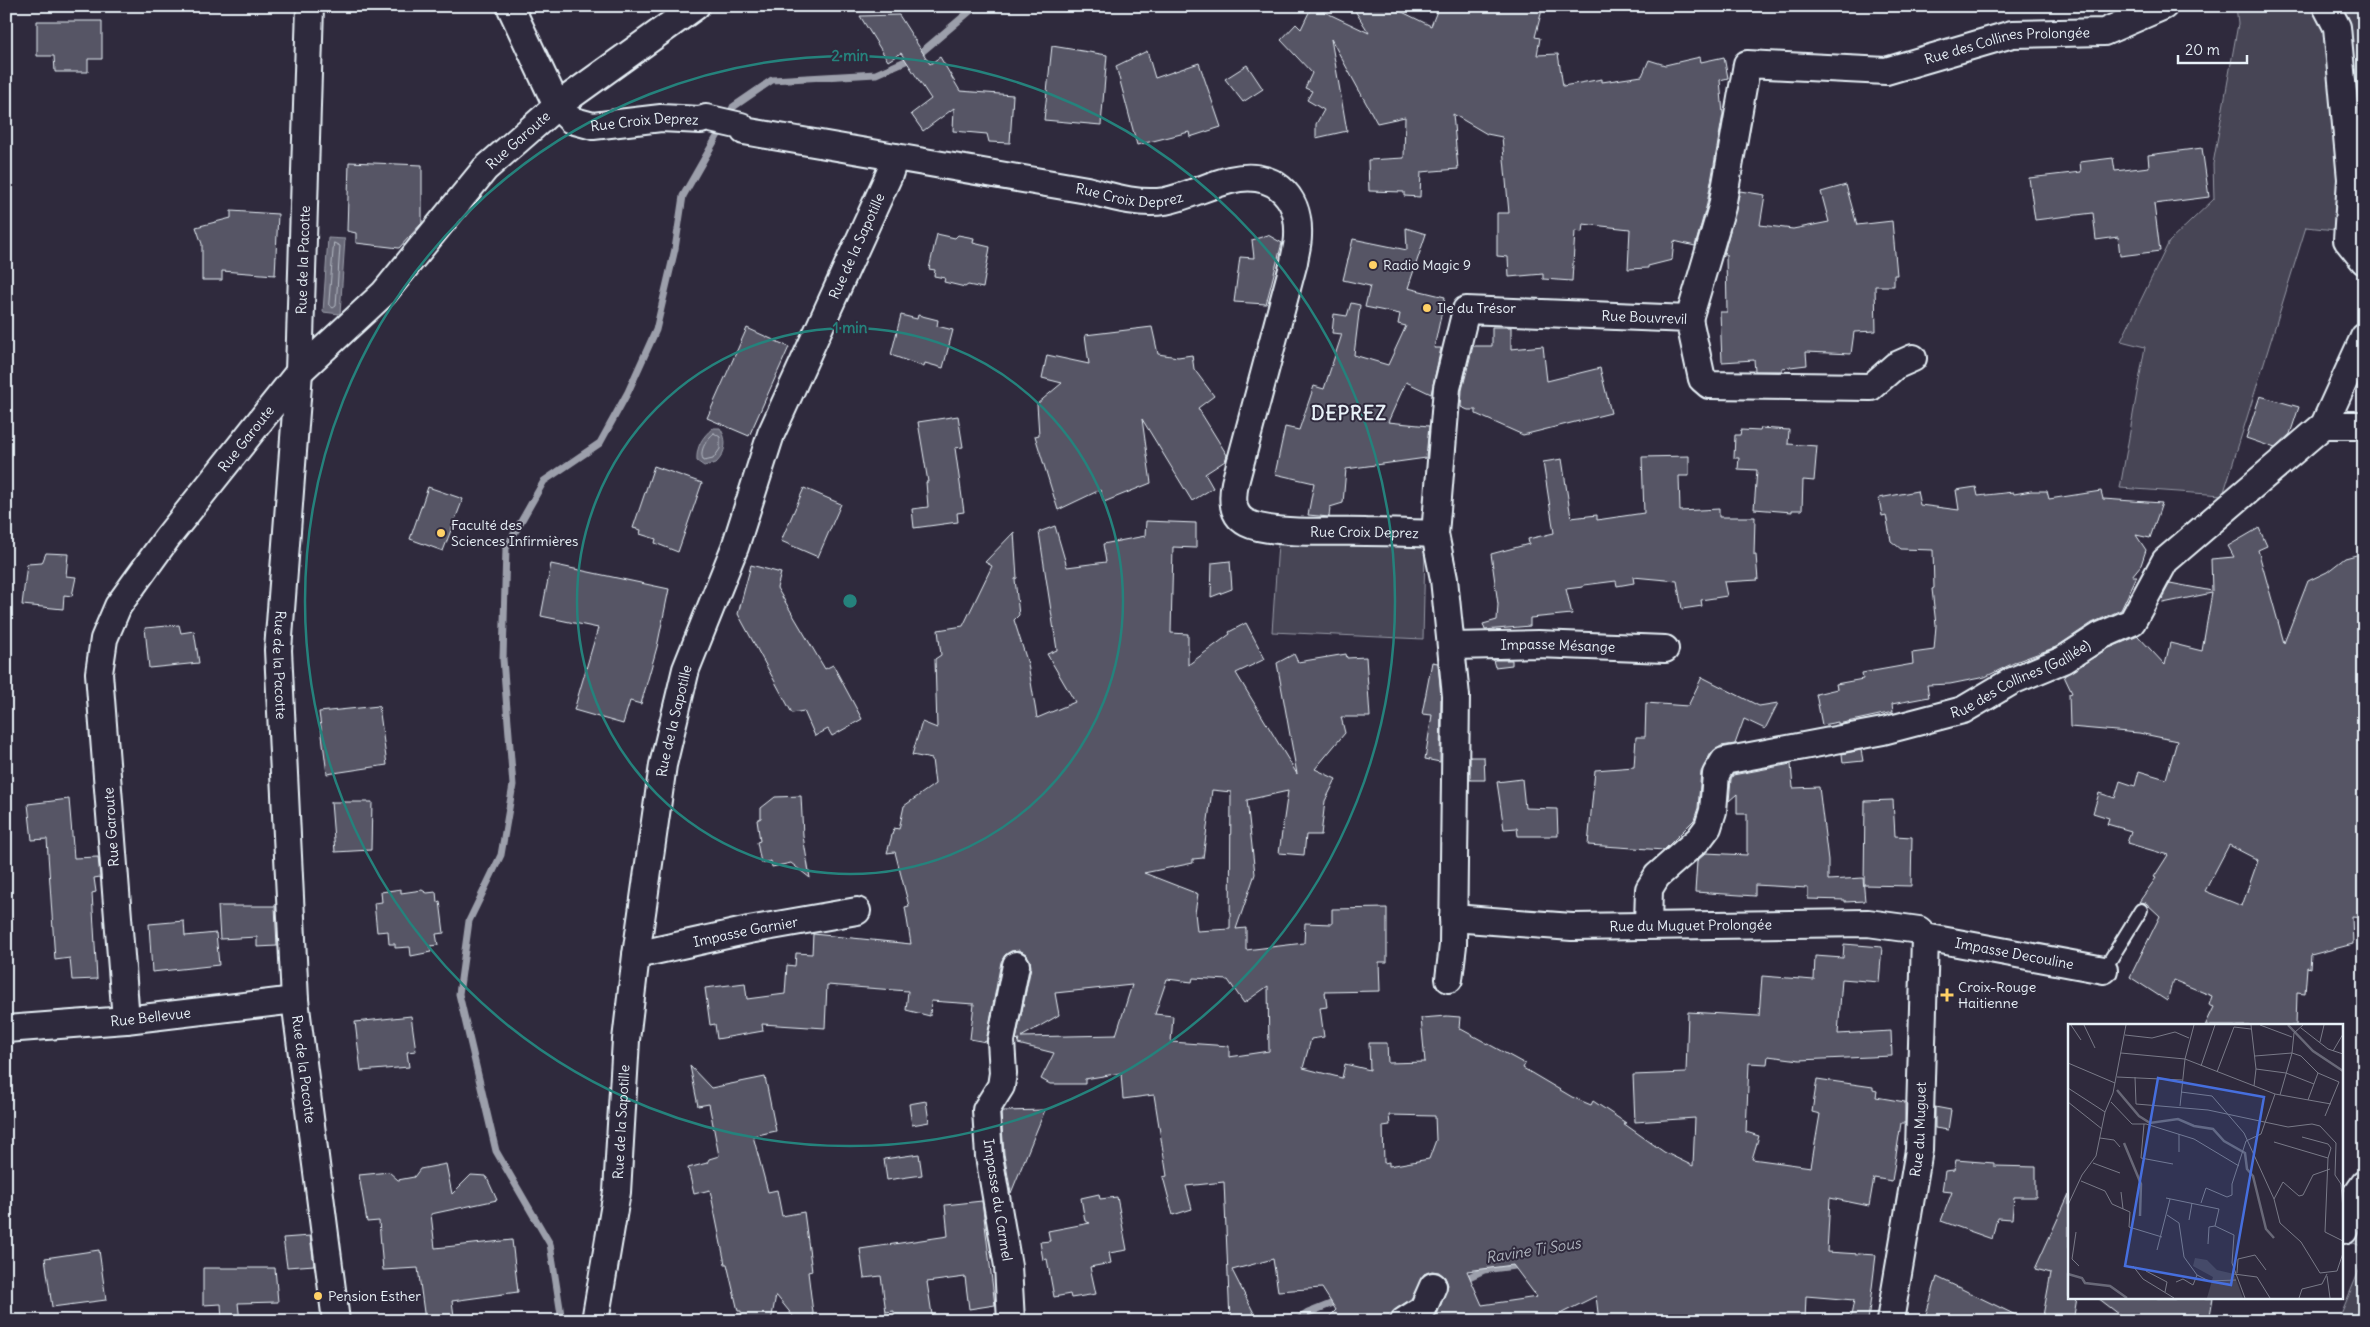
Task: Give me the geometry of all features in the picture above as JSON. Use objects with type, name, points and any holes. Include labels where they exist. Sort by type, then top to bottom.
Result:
[{"type":"street","name":"Rue de la Pacotte","points":[[310,6],[299,372],[278,650],[295,1000],[336,1321]]},
{"type":"street","name":"Rue Croix Deprez","points":[[510,6],[557,106],[571,120],[593,126],[662,118],[701,120],[706,118],[741,126],[744,131],[1087,190],[1134,202],[1165,201],[1244,177],[1270,180],[1284,191],[1295,209],[1298,235],[1294,262],[1235,483],[1232,497],[1235,512],[1246,523],[1263,527],[1300,531],[1435,534]]},
{"type":"street","name":"Rue Garoute","points":[[126,1020],[99,673],[104,639],[118,606],[167,538],[299,372],[384,293],[485,169],[557,106],[696,6]]},
{"type":"street","name":"Rue des Collines Prolongée","points":[[1689,319],[1722,206],[1747,64],[1886,71],[2012,34],[2104,32],[2164,6]]},
{"type":"street","points":[[2326,6],[2337,28],[2350,169],[2346,240],[2364,261]]},
{"type":"street","name":"Rue de la Sapotille","points":[[595,1321],[617,1192],[626,1040],[636,955],[664,765],[686,669],[735,547],[771,434],[889,176],[895,157]]},
{"type":"street","name":"Rue Bouvrevil","points":[[1435,534],[1447,388],[1466,310],[1689,319],[1702,379],[1709,385],[1871,387],[1895,366],[1913,358]]},
{"type":"street","name":"Rue des Collines (Galilée)","points":[[1648,924],[1649,889],[1657,876],[1699,839],[1708,826],[1713,812],[1716,774],[1724,761],[1883,731],[1963,710],[2012,681],[2063,660],[2100,636],[2132,622],[2165,561],[2324,425],[2364,337]]},
{"type":"street","points":[[2324,425],[2364,425]]},
{"type":"street","points":[[1435,534],[1444,579],[1453,646],[1456,696],[1453,945],[1448,979]]},
{"type":"street","name":"Impasse Mésange","points":[[1453,646],[1538,644],[1664,649]]},
{"type":"street","name":"Impasse Garnier","points":[[636,955],[749,930],[857,911]]},
{"type":"street","name":"Rue du Muguet Prolongée","points":[[1453,918],[1572,927],[1648,924],[1868,923],[1919,930],[1925,937]]},
{"type":"street","name":"Impasse Decouline","points":[[1925,937],[2104,970]]},
{"type":"street","name":"Rue du Muguet","points":[[1890,1321],[1919,1150],[1925,937]]},
{"type":"street","name":"Impasse du Carmel","points":[[1011,1321],[1008,1266],[989,1156],[986,1110],[1001,1086],[1001,1041],[1016,965]]},
{"type":"street","name":"Rue Bellevue","points":[[6,1029],[126,1020],[295,1000]]},
{"type":"street","points":[[2344,1230],[2357,1194],[2364,1184]]},
{"type":"street","points":[[1404,1321],[1423,1309],[1433,1286]]},
{"type":"lane","points":[[2104,970],[2141,910]]},
{"type":"shaded area","points":[[2236,6],[2364,6],[2364,233],[2306,227],[2223,495],[2120,488],[2145,347],[2121,341],[2169,242],[2214,199],[2213,164],[2238,24]]},
{"type":"shaded area","points":[[1278,544],[1425,547],[1423,639],[1272,632]]},
{"type":"shaded area","points":[[2364,1197],[2364,1247],[2348,1241]]},
{"type":"shaded area","points":[[2364,1259],[2364,1321],[2338,1321]]},
{"type":"water","points":[[328,238],[345,239],[340,314],[323,312]]},
{"type":"water","points":[[713,428],[720,428],[723,433],[724,451],[716,463],[704,466],[697,461],[698,451],[703,439]]},
{"type":"building","points":[[1312,6],[1369,33],[1352,6],[1390,6],[1431,26],[1439,6],[1543,6],[1535,37],[1540,38],[1537,55],[1558,54],[1563,86],[1602,79],[1602,82],[1642,76],[1649,60],[1665,65],[1700,57],[1701,62],[1724,57],[1728,78],[1720,80],[1723,114],[1707,204],[1695,246],[1674,241],[1672,260],[1648,266],[1648,268],[1628,269],[1630,229],[1583,224],[1582,232],[1575,231],[1572,281],[1543,279],[1543,274],[1509,277],[1508,257],[1497,256],[1497,213],[1509,213],[1502,137],[1487,134],[1453,114],[1458,169],[1421,172],[1420,197],[1404,196],[1404,192],[1369,191],[1368,160],[1404,158],[1405,117],[1377,123],[1331,39],[1347,131],[1316,138],[1316,124],[1324,110],[1307,100],[1312,91],[1305,88],[1312,73],[1281,40],[1296,24],[1301,29]]},
{"type":"building","points":[[899,15],[930,64],[940,57],[960,91],[1013,95],[1010,143],[989,142],[987,134],[953,131],[954,108],[923,131],[911,114],[931,99],[901,53],[888,61],[860,16]]},
{"type":"building","points":[[37,21],[102,21],[102,59],[88,59],[88,72],[55,72],[54,56],[37,56]]},
{"type":"building","points":[[1052,46],[1107,55],[1101,125],[1044,120]]},
{"type":"building","points":[[1147,51],[1155,78],[1199,63],[1221,127],[1190,137],[1189,132],[1137,145],[1116,66]]},
{"type":"building","points":[[1247,65],[1263,89],[1243,102],[1225,79]]},
{"type":"building","points":[[2202,148],[2209,197],[2154,204],[2160,251],[2120,256],[2118,237],[2096,240],[2093,213],[2035,220],[2029,178],[2081,172],[2080,162],[2113,158],[2115,171],[2149,167],[2148,155]]},
{"type":"building","points":[[349,162],[422,165],[422,223],[399,248],[356,243],[356,233],[347,231]]},
{"type":"building","points":[[1846,185],[1857,225],[1892,221],[1897,275],[1894,275],[1894,286],[1875,286],[1876,331],[1854,332],[1851,354],[1806,352],[1807,365],[1782,368],[1782,371],[1755,371],[1754,360],[1722,362],[1720,312],[1727,312],[1726,254],[1724,254],[1740,191],[1765,195],[1760,225],[1793,229],[1829,222],[1821,192]]},
{"type":"building","points":[[231,211],[278,214],[275,275],[222,271],[222,280],[202,280],[202,244],[196,227],[231,218]]},
{"type":"building","points":[[1406,228],[1426,234],[1408,288],[1445,297],[1434,348],[1441,348],[1431,394],[1406,382],[1388,422],[1429,426],[1426,458],[1346,469],[1343,503],[1330,507],[1329,517],[1308,515],[1314,483],[1275,474],[1285,427],[1299,430],[1314,386],[1324,389],[1342,334],[1332,333],[1334,314],[1347,316],[1351,303],[1360,305],[1354,355],[1388,365],[1406,326],[1398,324],[1400,314],[1365,307],[1370,286],[1343,280],[1353,239],[1407,250]]},
{"type":"building","points":[[937,234],[955,238],[958,235],[974,238],[973,243],[990,247],[983,288],[968,285],[965,287],[944,282],[945,278],[934,276],[935,270],[929,269]]},
{"type":"building","points":[[1268,235],[1282,243],[1266,304],[1234,302],[1240,257],[1254,258],[1252,240]]},
{"type":"building","points":[[901,315],[917,319],[918,315],[938,320],[937,326],[953,330],[943,368],[925,363],[924,367],[891,355]]},
{"type":"building","points":[[1152,327],[1158,354],[1178,357],[1192,355],[1194,369],[1214,396],[1198,408],[1227,455],[1225,461],[1205,474],[1213,488],[1192,501],[1142,419],[1151,483],[1104,502],[1100,490],[1058,510],[1035,436],[1039,435],[1037,404],[1062,383],[1042,378],[1047,355],[1089,364],[1085,335]]},
{"type":"building","points":[[1492,327],[1511,327],[1511,349],[1543,346],[1547,381],[1600,368],[1611,413],[1523,435],[1476,414],[1476,410],[1468,410],[1461,407],[1462,390],[1473,346],[1492,346]]},
{"type":"building","points":[[747,328],[789,347],[749,436],[707,418]]},
{"type":"building","points":[[2260,396],[2299,407],[2290,434],[2275,448],[2246,438]]},
{"type":"building","points":[[958,416],[963,447],[955,448],[964,512],[957,513],[958,522],[914,528],[912,509],[928,507],[926,482],[928,482],[918,422]]},
{"type":"building","points":[[1761,428],[1789,430],[1788,444],[1817,446],[1814,481],[1803,480],[1802,510],[1792,510],[1792,512],[1754,509],[1757,470],[1738,469],[1739,458],[1734,458],[1735,435],[1740,435],[1741,430],[1760,431]]},
{"type":"building","points":[[1689,456],[1689,476],[1679,476],[1680,511],[1719,509],[1719,517],[1755,517],[1754,555],[1756,555],[1758,580],[1724,582],[1727,596],[1701,600],[1702,606],[1682,609],[1677,581],[1633,577],[1634,583],[1617,586],[1616,581],[1584,585],[1583,587],[1566,589],[1572,614],[1530,618],[1530,626],[1485,630],[1483,624],[1497,620],[1498,604],[1491,554],[1529,544],[1528,539],[1554,533],[1543,462],[1562,459],[1571,518],[1597,515],[1597,520],[1644,513],[1642,457]]},
{"type":"building","points":[[654,466],[702,483],[678,552],[655,543],[656,539],[640,534],[641,530],[633,528]]},
{"type":"building","points":[[428,487],[463,499],[443,551],[410,539]]},
{"type":"building","points":[[1976,487],[1978,496],[2047,491],[2049,499],[2101,491],[2103,499],[2162,503],[2150,538],[2136,535],[2146,550],[2141,565],[2132,576],[2137,576],[2121,610],[2092,623],[2056,647],[2018,661],[1985,677],[1950,684],[1927,685],[1929,697],[1892,704],[1893,712],[1838,724],[1838,722],[1822,725],[1816,694],[1837,689],[1836,684],[1863,679],[1862,673],[1913,664],[1912,653],[1934,650],[1936,625],[1932,589],[1934,588],[1933,550],[1901,549],[1891,541],[1886,515],[1882,516],[1879,498],[1917,491],[1920,505],[1959,510],[1956,490]]},
{"type":"building","points":[[804,488],[841,504],[818,557],[781,541]]},
{"type":"building","points":[[1146,521],[1196,523],[1196,548],[1173,547],[1171,633],[1188,634],[1188,665],[1230,634],[1229,632],[1246,623],[1265,659],[1236,673],[1297,774],[1277,663],[1294,654],[1298,662],[1346,654],[1347,658],[1366,657],[1370,717],[1341,717],[1345,733],[1315,769],[1336,779],[1325,801],[1321,835],[1306,835],[1304,855],[1279,853],[1288,791],[1247,800],[1255,874],[1236,929],[1246,928],[1246,950],[1304,943],[1305,923],[1332,924],[1332,909],[1387,908],[1387,962],[1379,962],[1380,991],[1325,992],[1327,1007],[1320,1008],[1324,1037],[1311,1039],[1303,1068],[1342,1078],[1345,1064],[1370,1070],[1369,1043],[1387,1043],[1388,1063],[1425,1062],[1421,1018],[1460,1017],[1459,1028],[1525,1064],[1523,1068],[1572,1097],[1591,1105],[1593,1101],[1664,1152],[1693,1166],[1695,1118],[1635,1122],[1633,1075],[1686,1073],[1688,1012],[1759,1016],[1762,976],[1814,980],[1815,956],[1843,958],[1844,944],[1882,947],[1879,982],[1842,979],[1838,1034],[1891,1031],[1892,1056],[1800,1060],[1768,1056],[1767,1064],[1749,1063],[1746,1132],[1759,1136],[1752,1159],[1811,1167],[1820,1114],[1812,1112],[1817,1079],[1873,1087],[1873,1090],[1877,1091],[1876,1097],[1905,1102],[1905,1123],[1901,1123],[1892,1181],[1874,1178],[1869,1206],[1830,1198],[1827,1252],[1876,1255],[1868,1321],[1850,1321],[1854,1300],[1806,1296],[1805,1321],[1599,1321],[1596,1296],[1556,1316],[1557,1321],[1432,1321],[1437,1315],[1448,1285],[1445,1277],[1439,1272],[1432,1271],[1424,1274],[1411,1299],[1396,1309],[1389,1321],[1325,1321],[1336,1310],[1322,1288],[1278,1291],[1273,1259],[1232,1270],[1258,1321],[1230,1321],[1224,1182],[1186,1186],[1192,1209],[1173,1215],[1163,1177],[1167,1176],[1154,1095],[1123,1099],[1121,1073],[1085,1079],[1085,1084],[1050,1084],[1041,1079],[1054,1053],[1018,1044],[1019,1039],[1016,1040],[1031,967],[1030,960],[1026,954],[1019,950],[1011,951],[1005,955],[1001,962],[986,1042],[970,1039],[974,1004],[931,1001],[930,1016],[906,1010],[908,991],[827,985],[825,1028],[762,1024],[763,1031],[717,1039],[715,1024],[710,1025],[705,988],[745,983],[747,999],[785,994],[787,965],[795,966],[796,953],[812,954],[813,934],[911,944],[905,907],[909,906],[895,852],[887,853],[894,828],[899,829],[904,806],[935,784],[932,759],[912,755],[922,722],[937,728],[935,659],[941,655],[938,630],[963,626],[992,566],[985,562],[1014,532],[1017,578],[1015,579],[1019,615],[1014,620],[1028,664],[1037,718],[1075,702],[1047,654],[1057,650],[1039,532],[1055,526],[1067,567],[1106,562],[1103,544],[1145,536]],"holes":[[[1212,790],[1231,792],[1230,929],[1197,931],[1195,913],[1198,894],[1144,873],[1193,863],[1193,859],[1203,858]],[[1193,978],[1228,980],[1244,1003],[1268,986],[1269,1051],[1229,1057],[1229,1046],[1171,1042],[1173,1016],[1155,1014],[1167,979],[1192,982]],[[1132,985],[1116,1035],[1021,1037],[1059,1015],[1055,993]],[[1389,1115],[1435,1116],[1436,1140],[1429,1159],[1389,1166],[1389,1162],[1384,1163],[1383,1126],[1390,1125]],[[1513,1265],[1537,1297],[1482,1305],[1467,1271]]]},
{"type":"building","points":[[2259,528],[2267,546],[2258,550],[2284,643],[2308,581],[2327,572],[2345,558],[2364,553],[2364,918],[2352,917],[2353,944],[2311,955],[2310,968],[2307,967],[2305,994],[2297,993],[2296,1024],[2206,1024],[2214,1007],[2209,1005],[2212,996],[2173,980],[2167,1001],[2130,977],[2160,916],[2146,903],[2139,902],[2156,878],[2154,877],[2168,855],[2127,843],[2131,831],[2107,824],[2109,818],[2093,813],[2099,793],[2115,798],[2120,781],[2135,786],[2139,771],[2166,779],[2177,741],[2139,733],[2070,727],[2069,694],[2072,693],[2064,676],[2107,649],[2138,636],[2165,665],[2170,643],[2202,651],[2212,593],[2163,603],[2164,594],[2170,583],[2212,591],[2211,559],[2234,557],[2228,546]],"holes":[[[2229,845],[2258,860],[2242,906],[2205,891]]]},
{"type":"building","points":[[46,553],[68,554],[66,576],[76,577],[72,596],[64,595],[63,609],[22,605],[27,564],[42,563]]},
{"type":"building","points":[[1230,561],[1232,589],[1211,597],[1212,563]]},
{"type":"building","points":[[551,564],[669,589],[657,647],[641,704],[630,701],[623,724],[574,710],[598,628],[541,616]]},
{"type":"building","points":[[751,565],[781,573],[777,588],[825,669],[833,665],[862,719],[832,736],[828,729],[815,736],[804,711],[792,713],[738,614]]},
{"type":"building","points":[[179,625],[181,633],[194,631],[199,663],[149,668],[145,628]]},
{"type":"building","points":[[1493,660],[1512,660],[1512,665],[1495,667]]},
{"type":"building","points":[[1432,662],[1438,663],[1441,697],[1440,762],[1425,759],[1432,715],[1422,714]]},
{"type":"building","points":[[1702,677],[1759,706],[1778,703],[1765,729],[1744,719],[1735,744],[1721,746],[1711,753],[1701,772],[1698,808],[1694,820],[1664,850],[1588,845],[1595,770],[1634,767],[1636,737],[1645,737],[1646,703],[1688,706]]},
{"type":"building","points":[[379,706],[387,765],[327,774],[319,712]]},
{"type":"building","points":[[1861,750],[1863,761],[1843,763],[1842,754]]},
{"type":"building","points":[[1470,757],[1484,757],[1485,780],[1470,780]]},
{"type":"building","points":[[1791,764],[1793,788],[1819,787],[1828,860],[1828,880],[1863,878],[1865,901],[1845,902],[1845,900],[1808,899],[1808,888],[1755,885],[1755,896],[1695,892],[1697,861],[1706,853],[1747,855],[1747,814],[1737,814],[1737,794],[1729,801],[1733,775]]},
{"type":"building","points":[[1522,779],[1525,808],[1557,809],[1558,836],[1518,836],[1517,828],[1504,829],[1497,782]]},
{"type":"building","points":[[801,796],[803,836],[810,878],[791,863],[772,867],[771,861],[761,863],[757,842],[760,841],[757,820],[761,818],[761,808],[775,797]]},
{"type":"building","points":[[69,799],[74,858],[98,857],[100,877],[94,878],[96,892],[92,893],[97,979],[72,980],[70,958],[55,960],[47,839],[32,840],[28,804]]},
{"type":"building","points":[[1893,800],[1895,836],[1912,837],[1911,886],[1864,885],[1865,801]]},
{"type":"building","points":[[331,802],[372,802],[371,850],[335,852]]},
{"type":"building","points":[[401,889],[401,893],[422,890],[427,893],[436,892],[437,902],[440,901],[444,933],[436,934],[438,945],[430,946],[431,952],[411,956],[410,947],[395,948],[395,944],[389,944],[388,931],[377,932],[374,903],[382,902],[381,892]]},
{"type":"building","points":[[218,906],[275,906],[277,946],[257,947],[257,937],[220,939]]},
{"type":"building","points":[[184,921],[185,936],[216,933],[219,965],[152,972],[149,924]]},
{"type":"building","points":[[411,1016],[416,1051],[407,1052],[409,1067],[361,1071],[355,1022]]},
{"type":"building","points":[[690,1066],[711,1088],[765,1077],[776,1131],[753,1136],[768,1192],[777,1190],[782,1216],[804,1212],[812,1271],[808,1272],[814,1321],[797,1321],[776,1295],[771,1321],[743,1321],[741,1311],[738,1311],[727,1264],[725,1264],[710,1190],[694,1194],[688,1168],[707,1163],[709,1159],[719,1156],[709,1104],[698,1106]]},
{"type":"building","points":[[926,1101],[929,1122],[912,1125],[909,1104]]},
{"type":"building","points":[[1935,1107],[1951,1110],[1948,1130],[1935,1128]]},
{"type":"building","points":[[1045,1110],[1011,1193],[1004,1154],[1001,1114],[1003,1111]]},
{"type":"building","points":[[919,1154],[922,1175],[887,1180],[884,1159]]},
{"type":"building","points":[[1956,1160],[1994,1163],[1994,1166],[2036,1167],[2036,1197],[2014,1197],[2012,1219],[1997,1218],[1992,1239],[1941,1221],[1952,1192],[1942,1191],[1945,1171],[1954,1170]]},
{"type":"building","points":[[446,1164],[452,1194],[471,1175],[486,1176],[497,1200],[431,1214],[435,1248],[512,1240],[518,1292],[452,1301],[454,1316],[425,1320],[418,1268],[383,1270],[379,1221],[367,1222],[359,1175],[389,1172],[398,1180],[414,1177],[420,1169]]},
{"type":"building","points":[[1099,1194],[1100,1199],[1117,1197],[1127,1250],[1109,1253],[1111,1263],[1090,1267],[1096,1294],[1071,1298],[1070,1294],[1054,1297],[1047,1259],[1043,1260],[1040,1242],[1050,1241],[1048,1231],[1090,1223],[1085,1221],[1081,1198]]},
{"type":"building","points":[[2068,1196],[2068,1300],[2077,1300],[2073,1321],[2042,1321],[2051,1273],[2035,1269]]},
{"type":"building","points":[[982,1201],[995,1305],[969,1309],[965,1277],[927,1282],[933,1321],[895,1321],[894,1311],[886,1312],[881,1276],[864,1278],[860,1249],[948,1236],[945,1205]]},
{"type":"building","points":[[310,1236],[314,1265],[287,1267],[283,1238]]},
{"type":"building","points":[[99,1250],[106,1300],[52,1307],[45,1258]]},
{"type":"building","points":[[203,1268],[275,1268],[278,1302],[238,1303],[240,1321],[222,1321],[221,1304],[203,1305]]},
{"type":"building","points":[[1937,1277],[2028,1321],[1924,1321]]},
{"type":"building","points":[[2101,1300],[2213,1300],[2209,1321],[2128,1321]]},
{"type":"waterway","points":[[728,117],[733,107],[772,80],[876,74],[917,56],[976,6]]},
{"type":"waterway","points":[[562,1321],[550,1244],[496,1151],[459,994],[469,921],[501,855],[513,785],[503,659],[506,548],[544,481],[600,443],[628,392],[656,330],[675,249],[683,196],[723,126]]},
{"type":"waterway","name":"Ravine Ti Sous","points":[[1437,1288],[1454,1284],[1484,1270],[1522,1265]]},
{"type":"waterway","name":"Ravine Ti Sous","points":[[1296,1321],[1308,1313],[1338,1301]]},
{"type":"place","name":"Radio Magic 9","points":[[1373,265]]},
{"type":"place","name":"Ile du Trésor","points":[[1427,308]]},
{"type":"place","name":"Faculté des Sciences Infirmières","points":[[441,533]]},
{"type":"place","name":"Croix-Rouge Haitienne","points":[[1947,995]]},
{"type":"place","name":"Pension Esther","points":[[318,1296]]},
{"type":"district","name":"DEPREZ","points":[[1349,413]]}]
